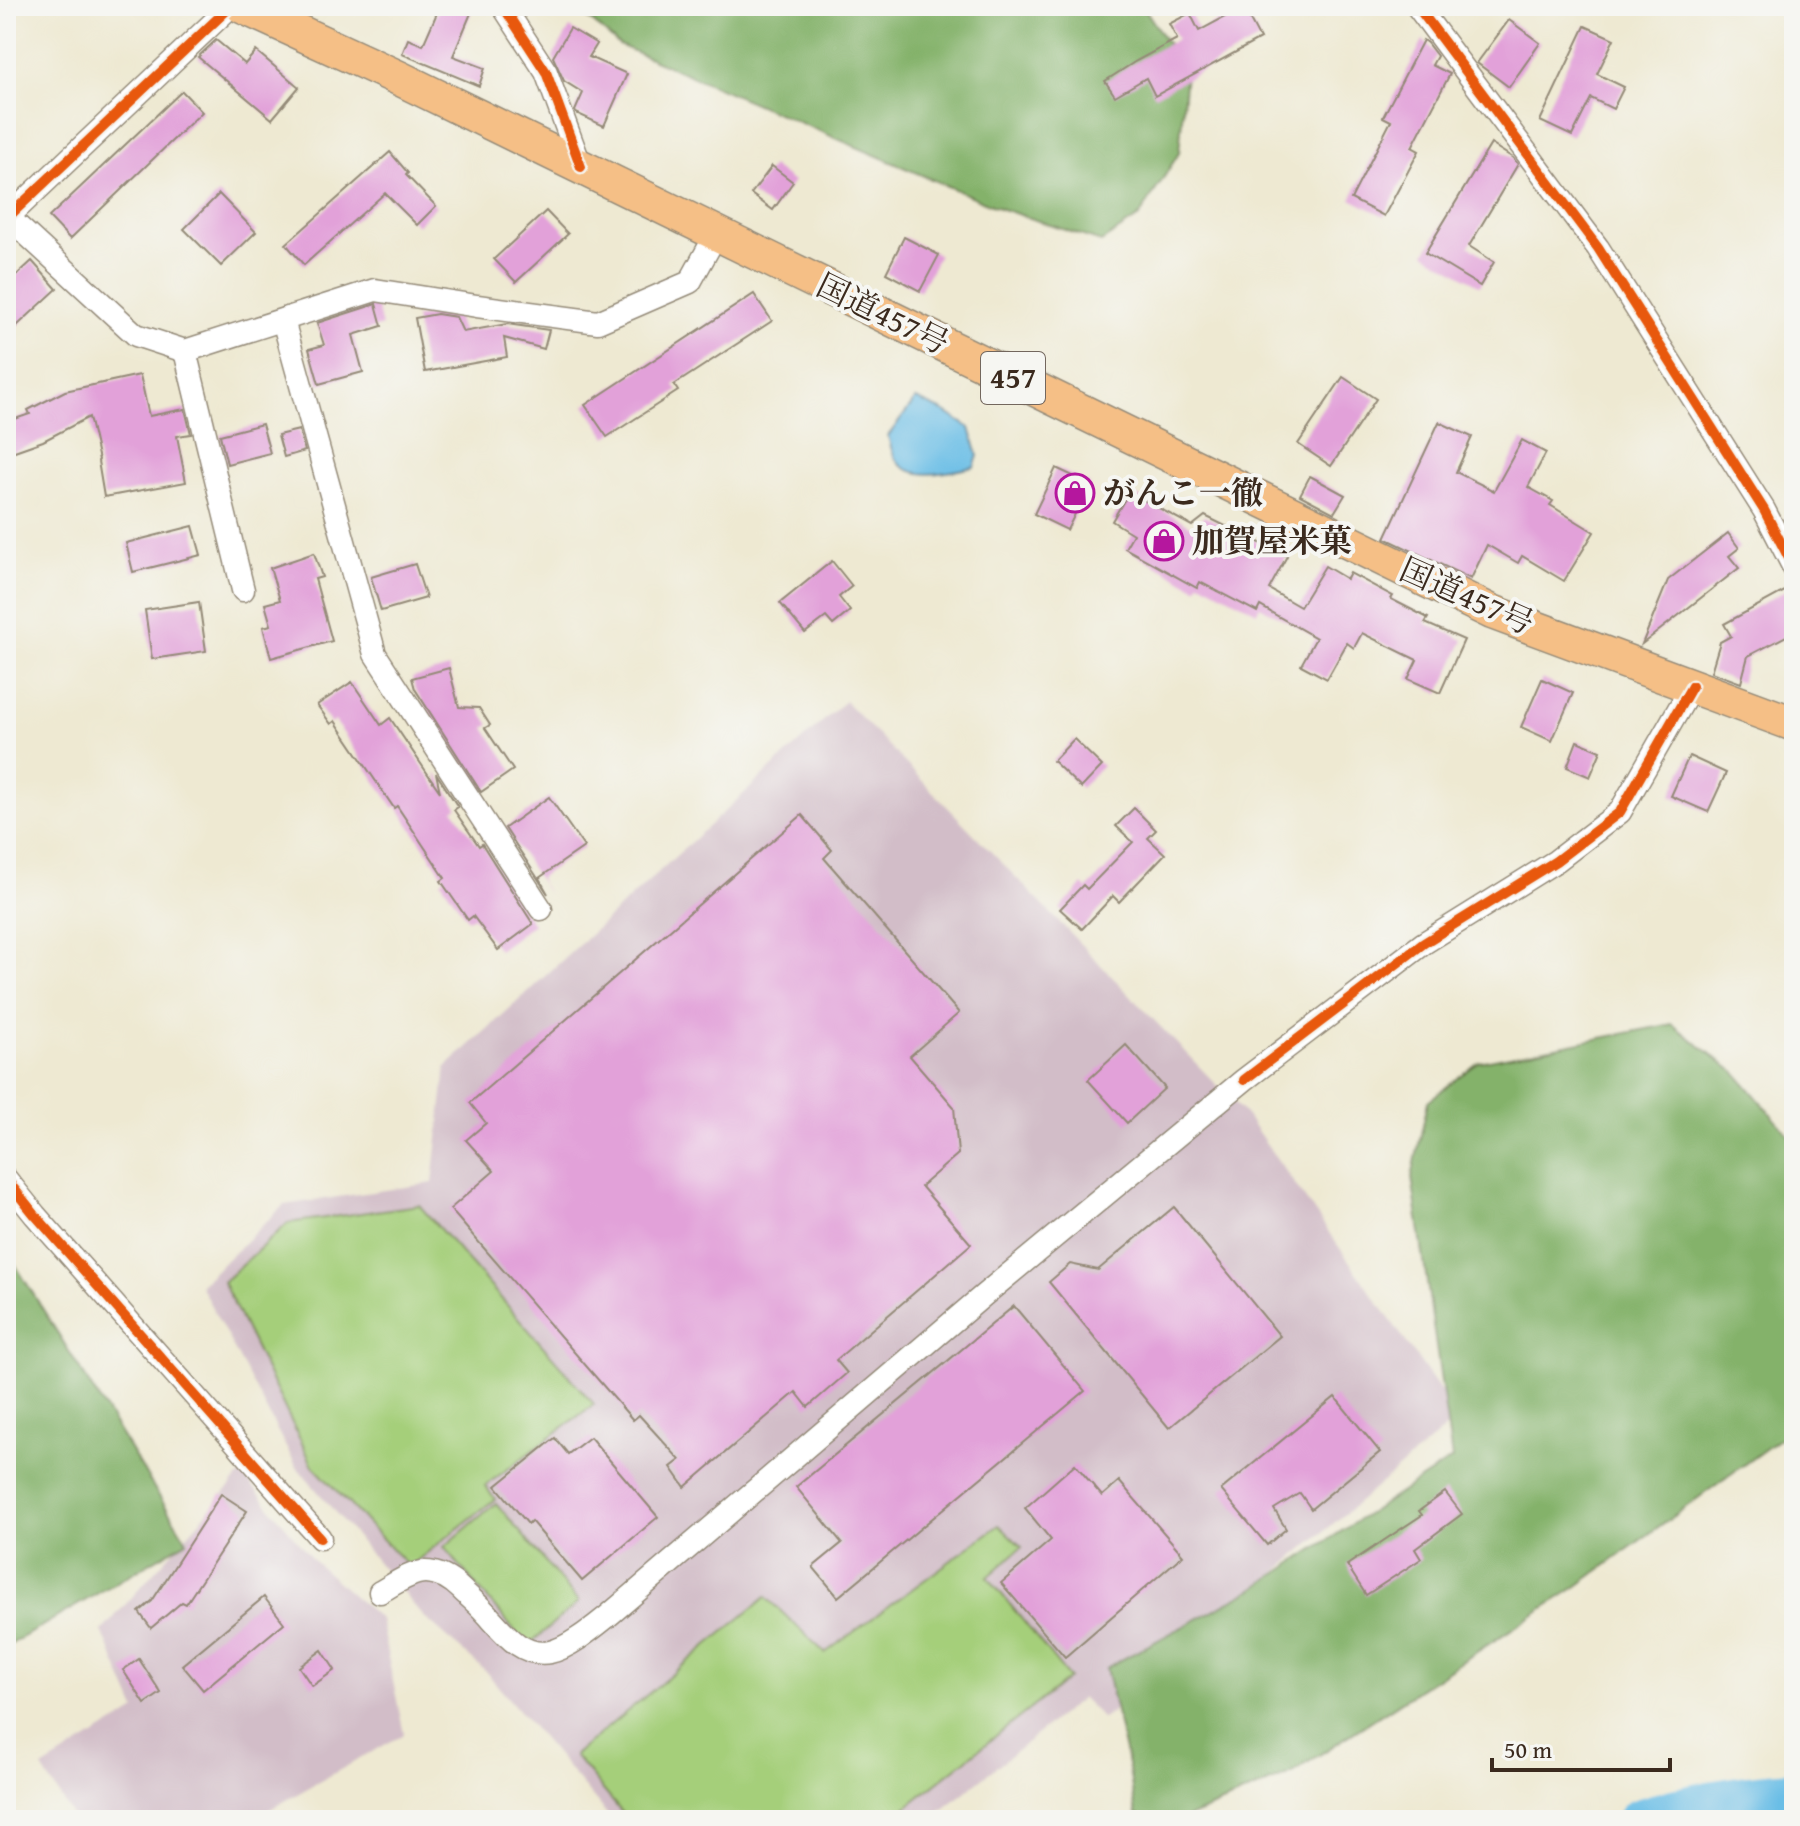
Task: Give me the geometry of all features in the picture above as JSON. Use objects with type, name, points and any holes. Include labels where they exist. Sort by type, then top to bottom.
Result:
[{"type":"highway","name":"国道457号","points":[[242,6],[401,79],[1492,612],[1794,724]]},
{"type":"street","points":[[231,6],[7,218],[136,335],[185,351],[375,290],[598,322],[690,282],[717,233]]},
{"type":"street","points":[[503,6],[546,72],[581,167]]},
{"type":"street","points":[[1417,6],[1598,248],[1764,510],[1794,568]]},
{"type":"street","points":[[283,320],[375,654],[541,909]]},
{"type":"street","points":[[185,351],[243,590]]},
{"type":"street","points":[[380,1592],[415,1573],[436,1574],[451,1579],[508,1637],[531,1652],[556,1650],[585,1634],[984,1295],[1244,1080],[1424,943],[1556,861],[1620,812],[1692,686]]},
{"type":"street","points":[[6,1179],[320,1538]]},
{"type":"shaded area","points":[[845,701],[1246,1115],[1459,1417],[1103,1719],[1082,1698],[930,1820],[612,1820],[485,1671],[423,1616],[296,1466],[200,1285],[284,1205],[433,1183],[446,1067]]},
{"type":"shaded area","points":[[242,1473],[315,1562],[380,1619],[404,1734],[251,1820],[75,1820],[42,1768],[136,1710],[102,1631]]},
{"type":"green space","points":[[574,6],[1143,6],[1186,72],[1179,153],[1139,217],[1101,242],[996,207],[619,45]]},
{"type":"green space","points":[[1672,1024],[1737,1074],[1794,1141],[1794,1428],[1576,1587],[1290,1774],[1182,1820],[1150,1820],[1136,1814],[1106,1668],[1253,1589],[1452,1459],[1412,1177],[1428,1101],[1479,1062]]},
{"type":"green space","points":[[419,1205],[594,1404],[485,1486],[495,1499],[409,1567],[313,1466],[223,1282],[288,1223]]},
{"type":"green space","points":[[6,1250],[187,1541],[6,1647]]},
{"type":"green space","points":[[496,1503],[579,1602],[527,1646],[444,1547]]},
{"type":"green space","points":[[999,1525],[1022,1547],[988,1577],[1069,1678],[890,1820],[628,1820],[574,1755],[766,1597],[825,1653]]},
{"type":"water","points":[[916,399],[970,428],[978,456],[974,467],[932,474],[912,471],[896,460],[888,436]]},
{"type":"building","points":[[440,6],[474,6],[453,56],[485,68],[479,86],[402,54],[408,39],[423,45]]},
{"type":"building","points":[[1243,7],[1260,39],[1155,96],[1146,78],[1115,96],[1105,81],[1177,39],[1169,24],[1190,13],[1199,31]]},
{"type":"building","points":[[1509,20],[1540,43],[1509,87],[1477,63]]},
{"type":"building","points":[[1585,26],[1614,39],[1597,74],[1624,87],[1613,109],[1591,98],[1572,136],[1540,121]]},
{"type":"building","points":[[570,28],[597,44],[589,57],[627,74],[604,126],[576,113],[583,93],[564,81],[553,57]]},
{"type":"building","points":[[216,40],[245,64],[256,51],[299,87],[272,119],[198,57]]},
{"type":"building","points":[[1423,40],[1437,56],[1432,65],[1450,74],[1412,147],[1419,151],[1384,216],[1351,199],[1391,121],[1383,117]]},
{"type":"building","points":[[182,91],[202,112],[70,239],[49,217]]},
{"type":"building","points":[[1491,144],[1518,164],[1469,246],[1494,262],[1480,286],[1425,253]]},
{"type":"building","points":[[390,152],[408,173],[406,175],[436,206],[417,225],[385,193],[304,265],[286,244]]},
{"type":"building","points":[[772,166],[793,182],[773,210],[751,194]]},
{"type":"building","points":[[219,194],[256,232],[221,266],[184,229]]},
{"type":"building","points":[[546,211],[568,234],[516,282],[494,259]]},
{"type":"building","points":[[904,237],[939,255],[920,291],[886,273]]},
{"type":"building","points":[[32,261],[57,289],[6,336],[6,285]]},
{"type":"building","points":[[754,294],[772,321],[674,385],[678,391],[607,437],[585,405]]},
{"type":"building","points":[[376,304],[382,326],[353,335],[363,372],[319,384],[309,349],[324,345],[317,323]]},
{"type":"building","points":[[437,314],[456,317],[463,332],[507,324],[549,330],[544,349],[504,338],[507,357],[425,372],[415,318]]},
{"type":"building","points":[[140,375],[149,416],[185,409],[191,434],[177,436],[186,482],[104,497],[89,417],[43,441],[6,454],[6,422],[30,414],[28,410],[65,391]]},
{"type":"building","points":[[1343,377],[1376,399],[1331,466],[1298,444]]},
{"type":"building","points":[[1439,422],[1472,437],[1456,472],[1494,491],[1522,440],[1546,453],[1528,487],[1553,501],[1550,505],[1594,532],[1564,581],[1522,556],[1518,563],[1487,545],[1471,579],[1385,538]]},
{"type":"building","points":[[262,424],[270,453],[227,464],[220,435]]},
{"type":"building","points":[[299,430],[305,451],[284,457],[278,435]]},
{"type":"building","points":[[1056,468],[1090,484],[1067,530],[1034,514]]},
{"type":"building","points":[[1310,476],[1345,495],[1334,513],[1300,495]]},
{"type":"building","points":[[1129,492],[1192,526],[1205,516],[1287,556],[1269,589],[1300,607],[1325,566],[1347,579],[1350,573],[1428,618],[1425,623],[1464,640],[1440,693],[1408,679],[1417,660],[1362,633],[1354,648],[1347,643],[1327,679],[1301,665],[1316,638],[1260,606],[1257,612],[1200,582],[1197,588],[1125,548],[1133,534],[1112,521]]},
{"type":"building","points":[[193,526],[201,555],[133,572],[126,543]]},
{"type":"building","points":[[1728,533],[1739,548],[1729,556],[1739,568],[1642,644],[1668,580]]},
{"type":"building","points":[[314,553],[322,577],[315,579],[332,641],[271,658],[263,627],[271,625],[265,604],[280,600],[270,568]]},
{"type":"building","points":[[832,561],[852,586],[839,597],[850,611],[833,625],[826,617],[805,633],[780,603]]},
{"type":"building","points":[[415,564],[426,598],[381,611],[371,577]]},
{"type":"building","points":[[1794,586],[1794,632],[1748,656],[1741,683],[1711,672],[1720,642],[1731,636],[1724,624]]},
{"type":"building","points":[[199,602],[206,651],[152,659],[145,610]]},
{"type":"building","points":[[449,668],[459,707],[479,708],[490,725],[485,728],[513,770],[481,792],[415,689],[412,678]]},
{"type":"building","points":[[1542,679],[1573,693],[1552,741],[1521,727]]},
{"type":"building","points":[[352,682],[381,725],[390,718],[440,792],[436,773],[458,807],[454,810],[479,846],[482,844],[533,924],[498,950],[473,916],[468,920],[441,881],[445,878],[397,806],[394,808],[335,721],[331,724],[317,705]]},
{"type":"building","points":[[1074,739],[1102,766],[1081,788],[1053,761]]},
{"type":"building","points":[[1577,741],[1601,751],[1590,777],[1567,767]]},
{"type":"building","points":[[1689,756],[1726,773],[1708,812],[1671,796]]},
{"type":"building","points":[[549,797],[584,847],[539,878],[548,894],[505,828]]},
{"type":"building","points":[[1134,808],[1156,830],[1148,838],[1165,854],[1119,902],[1113,896],[1082,929],[1060,909],[1083,885],[1087,889],[1133,842],[1116,826]]},
{"type":"building","points":[[802,815],[832,850],[824,858],[959,1013],[910,1056],[954,1107],[958,1154],[921,1186],[971,1244],[836,1360],[847,1373],[808,1407],[796,1392],[685,1487],[671,1467],[680,1460],[639,1415],[633,1420],[450,1209],[494,1171],[466,1140],[486,1123],[470,1103]]},
{"type":"building","points":[[1126,1045],[1165,1088],[1127,1123],[1088,1080]]},
{"type":"building","points":[[1174,1207],[1280,1336],[1169,1428],[1049,1282],[1070,1264],[1098,1270]]},
{"type":"building","points":[[1014,1306],[1085,1391],[838,1597],[813,1567],[842,1543],[796,1487]]},
{"type":"building","points":[[1335,1397],[1380,1452],[1311,1509],[1300,1493],[1274,1509],[1286,1529],[1267,1545],[1221,1490]]},
{"type":"building","points":[[590,1437],[658,1517],[582,1581],[531,1521],[528,1524],[496,1486],[555,1438],[568,1454]]},
{"type":"building","points":[[1075,1464],[1102,1496],[1119,1481],[1183,1555],[1065,1657],[1001,1583],[1051,1540],[1025,1508]]},
{"type":"building","points":[[1445,1492],[1462,1514],[1415,1549],[1421,1559],[1366,1595],[1347,1565],[1422,1515],[1419,1511]]},
{"type":"building","points":[[221,1494],[247,1511],[186,1604],[182,1602],[151,1628],[139,1612],[152,1601]]},
{"type":"building","points":[[264,1597],[284,1623],[203,1690],[182,1665]]},
{"type":"building","points":[[322,1650],[335,1670],[312,1686],[299,1667]]},
{"type":"building","points":[[139,1659],[161,1693],[145,1704],[123,1670]]},
{"type":"waterway","points":[[1638,1820],[1715,1801],[1794,1792]]},
{"type":"cycle path","points":[[6,219],[231,6]]},
{"type":"cycle path","points":[[503,6],[546,72],[581,167]]},
{"type":"cycle path","points":[[1417,6],[1598,248],[1764,510],[1794,568]]},
{"type":"cycle path","points":[[1244,1080],[1424,943],[1556,861],[1620,812],[1692,686]]},
{"type":"cycle path","points":[[6,1179],[320,1538]]},
{"type":"place","name":"がんこ一徹","points":[[1075,493]]},
{"type":"place","name":"加賀屋米菓","points":[[1164,541]]}]
